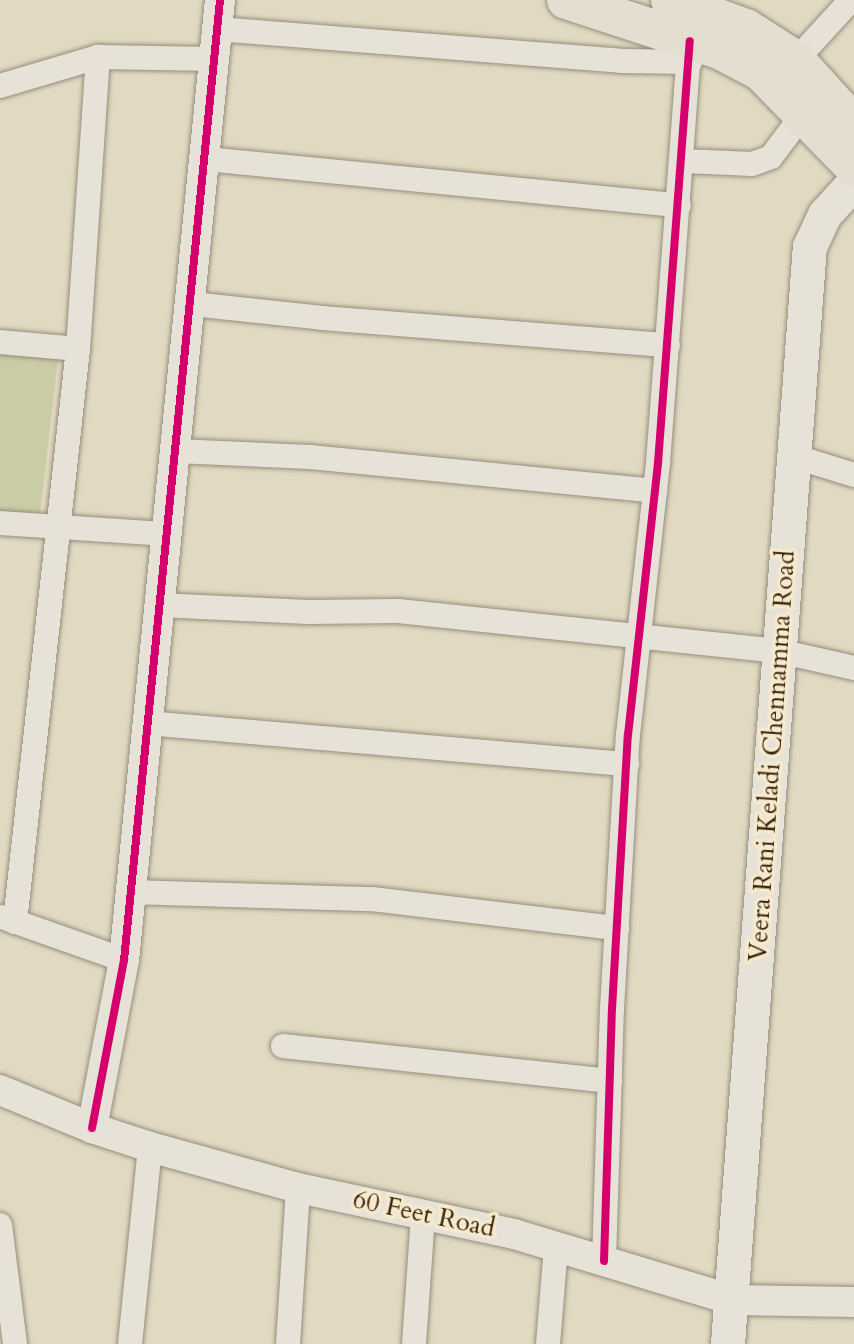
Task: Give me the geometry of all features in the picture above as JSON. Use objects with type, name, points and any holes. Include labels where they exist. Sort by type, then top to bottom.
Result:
[{"type":"main road","points":[[566,0],[712,29],[796,60],[854,124]]},
{"type":"main road","points":[[712,29],[804,113],[854,167]]},
{"type":"main road","name":"Veera Rani Keladi Chennamma Road","points":[[728,1344],[810,247],[825,215],[854,183]]},
{"type":"street","points":[[796,60],[851,0]]},
{"type":"street","points":[[92,1128],[124,960],[192,304],[217,29]]},
{"type":"street","points":[[0,86],[98,57],[217,29],[621,61],[712,29]]},
{"type":"street","points":[[604,1261],[617,928],[637,638],[655,491],[683,161],[712,29]]},
{"type":"street","points":[[98,57],[78,349],[8,919],[124,960]]},
{"type":"street","points":[[683,161],[752,164],[771,157],[804,113]]},
{"type":"street","points":[[206,159],[679,205]]},
{"type":"street","points":[[192,304],[322,318],[668,345]]},
{"type":"street","points":[[0,342],[78,349]]},
{"type":"street","points":[[176,451],[310,457],[655,491]]},
{"type":"street","points":[[796,457],[854,475]]},
{"type":"street","points":[[0,523],[167,534]]},
{"type":"street","points":[[159,605],[308,612],[398,611],[779,651],[854,668]]},
{"type":"street","points":[[147,723],[627,764]]},
{"type":"street","points":[[130,892],[372,899],[617,928]]},
{"type":"street","points":[[283,1046],[610,1081]]},
{"type":"street","name":"60 Feet Road","points":[[0,1090],[92,1128],[150,1147],[298,1188],[423,1214],[556,1247],[732,1300],[854,1302]]},
{"type":"street","points":[[130,1344],[150,1147]]},
{"type":"street","points":[[288,1344],[298,1188]]},
{"type":"street","points":[[414,1344],[423,1214]]},
{"type":"street","points":[[0,1225],[15,1344]]},
{"type":"street","points":[[548,1344],[556,1247]]},
{"type":"green space","points":[[0,351],[59,351],[40,514],[0,513]]},
{"type":"cycle path","points":[[92,1128],[124,960],[220,0]]},
{"type":"cycle path","points":[[604,1261],[612,1009],[628,735],[658,463],[690,41]]}]
